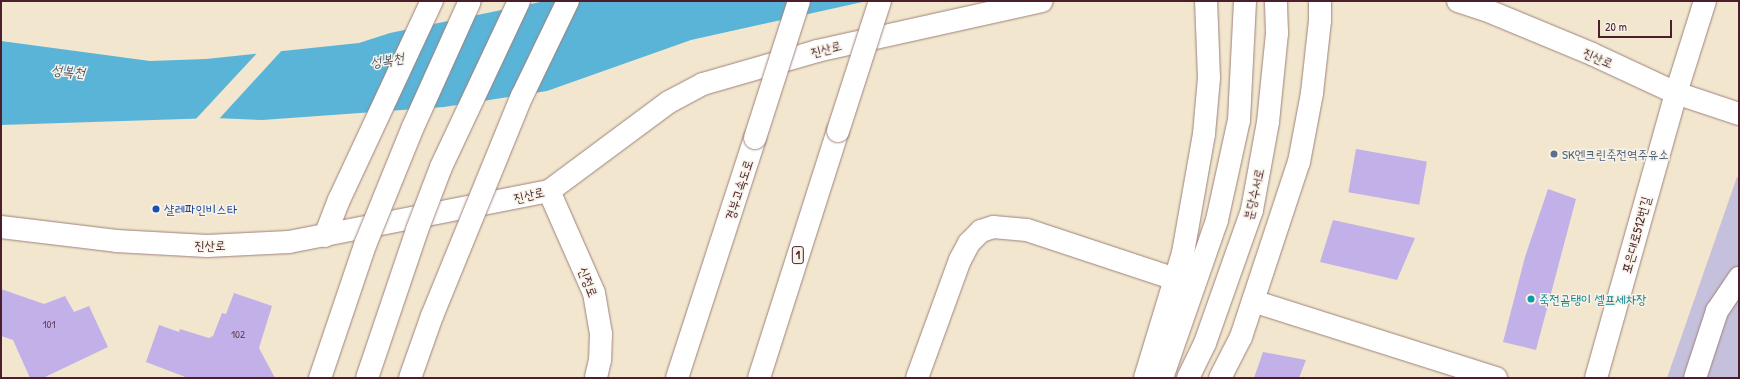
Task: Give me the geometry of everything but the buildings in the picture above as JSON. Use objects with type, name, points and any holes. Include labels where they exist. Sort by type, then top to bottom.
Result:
[{"type":"main road","points":[[325,236],[339,200],[432,1]]},
{"type":"main road","points":[[320,378],[374,223],[413,127],[470,1]]},
{"type":"main road","points":[[367,378],[417,230],[441,168],[519,1]]},
{"type":"main road","points":[[410,378],[432,316],[522,96],[568,1]]},
{"type":"main road","name":"경부고속도로","points":[[677,378],[799,1]]},
{"type":"main road","name":"1","points":[[759,378],[880,1]]},
{"type":"main road","name":"진산로","points":[[1,227],[116,241],[207,246],[289,242],[549,191],[669,102],[703,84],[817,51],[1042,1]]},
{"type":"main road","points":[[1162,378],[1217,220],[1240,120],[1245,34],[1245,1]]},
{"type":"main road","name":"분당수서로","points":[[1188,378],[1205,343],[1252,210],[1268,122],[1277,33],[1276,1]]},
{"type":"main road","name":"진산로","points":[[1458,1],[1486,10],[1585,51],[1676,93],[1739,114]]},
{"type":"main road","name":"포은대로512번길","points":[[1596,378],[1676,93],[1705,1]]},
{"type":"main road","points":[[1145,378],[1183,254],[1204,134],[1208,78],[1207,11]]},
{"type":"main road","points":[[1220,378],[1241,337],[1299,162],[1312,92],[1320,11]]},
{"type":"main road","name":"신정로","points":[[549,191],[594,293],[601,334],[600,360],[596,378]]},
{"type":"main road","points":[[917,378],[960,260],[969,243],[981,231],[993,227],[1027,230],[1175,280]]},
{"type":"main road","points":[[1695,378],[1717,311],[1739,278]]},
{"type":"main road","points":[[1253,301],[1496,378]]},
{"type":"shaded area","points":[[1737,177],[1739,178],[1739,378],[1667,378]]},
{"type":"water","name":"성복천","points":[[545,1],[867,1],[691,40],[547,91],[444,107],[262,120],[215,118],[1,125],[1,41],[150,61],[206,59],[359,43],[390,33]]},
{"type":"pier","points":[[1666,1],[1739,1],[1739,27],[1734,43],[1662,14]]},
{"type":"pier","points":[[284,48],[218,120],[194,121],[259,51]]},
{"type":"place","name":"SK엔크린죽전역주유소","points":[[1554,154]]},
{"type":"place","name":"샬레파인비스타","points":[[156,209]]},
{"type":"place","name":"죽전곰탱이 셀프세차장","points":[[1531,299]]}]
